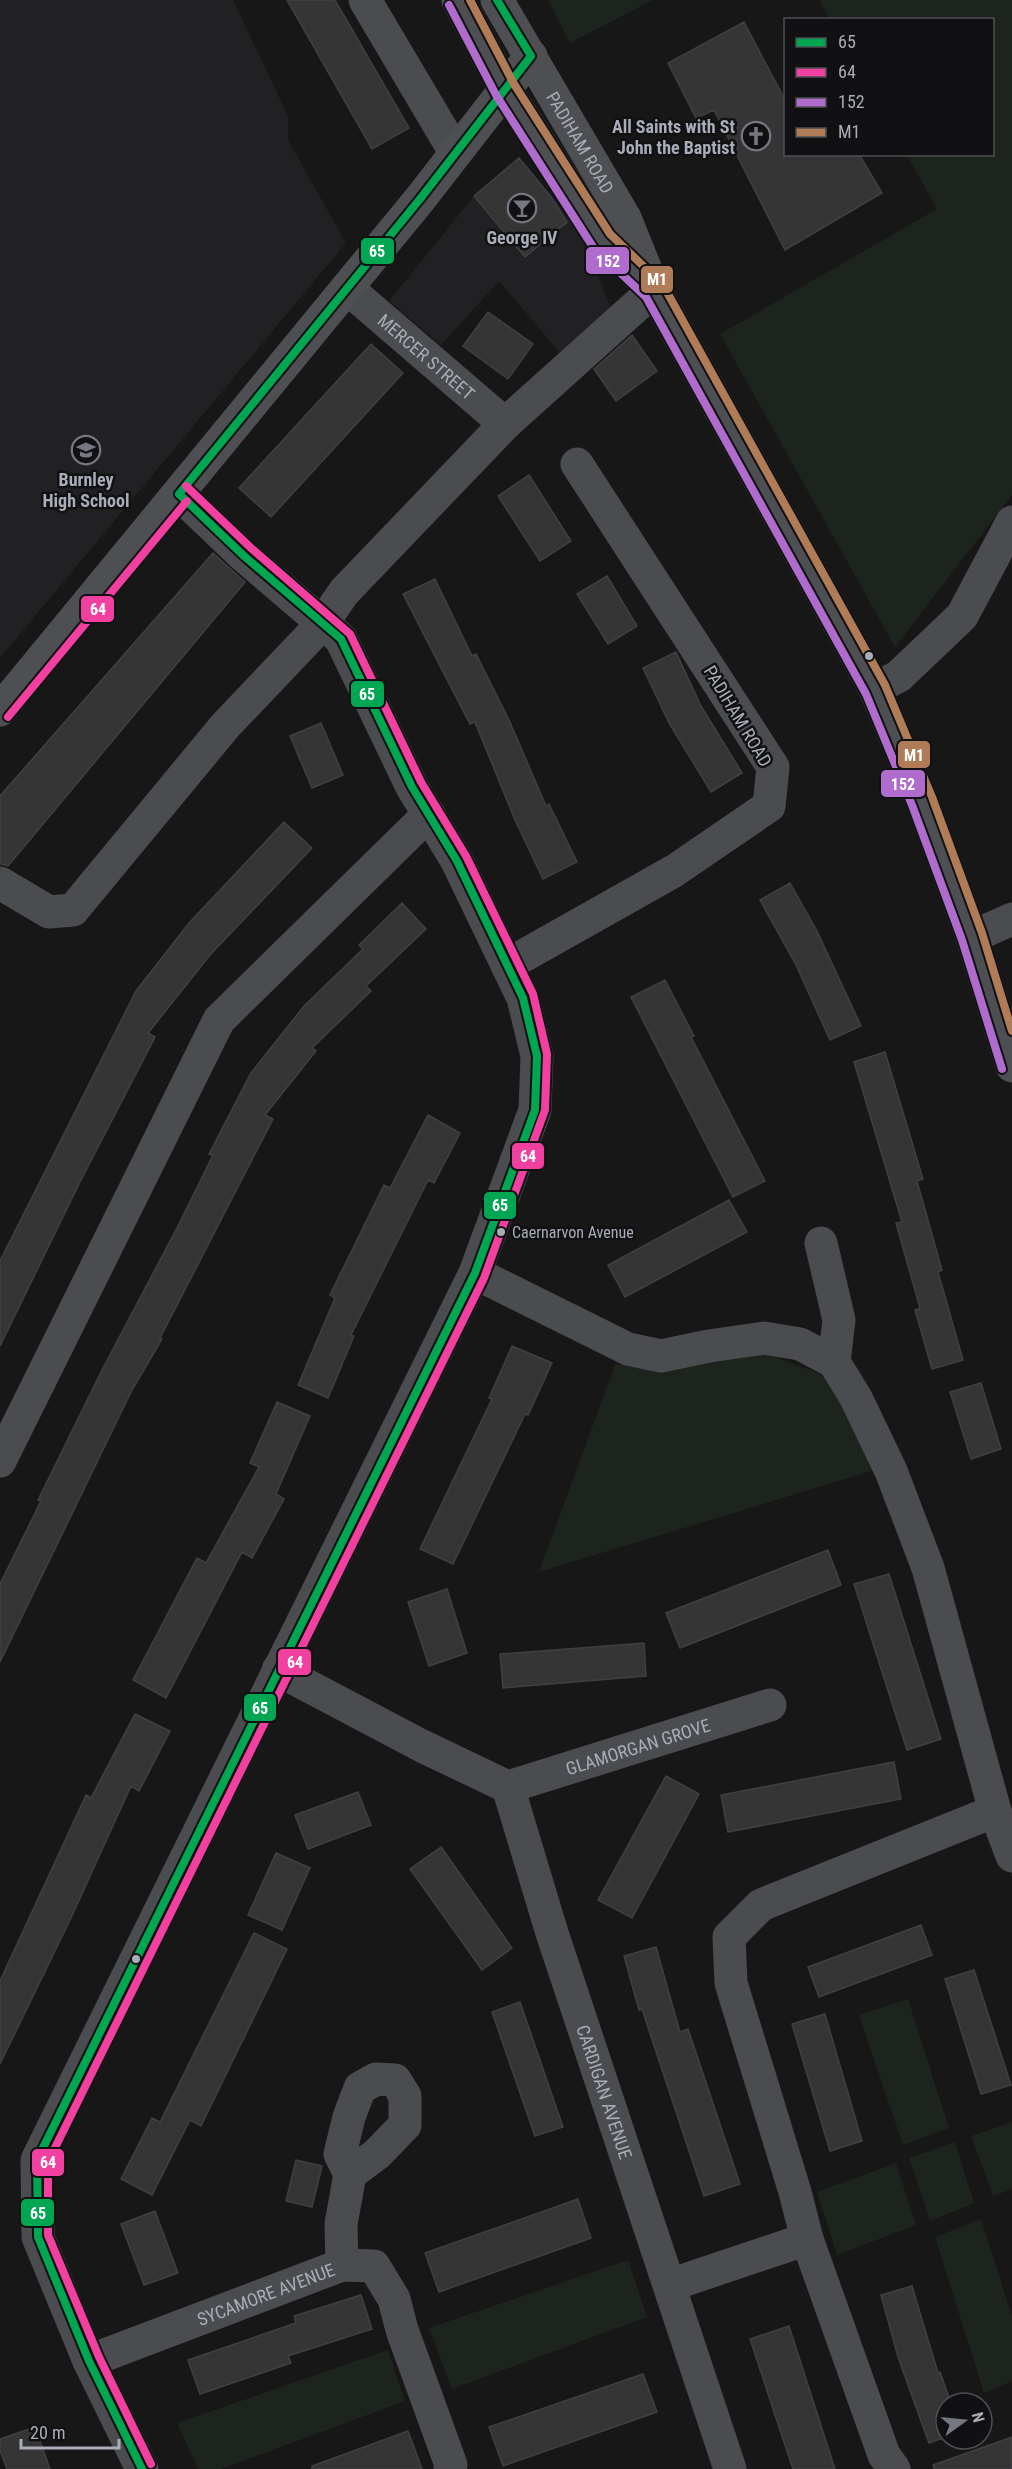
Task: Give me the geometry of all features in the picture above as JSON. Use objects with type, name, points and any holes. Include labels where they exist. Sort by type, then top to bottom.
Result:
[{"type":"main road","name":"PADIHAM ROAD","points":[[458,0],[505,89],[602,241],[654,290]]},
{"type":"main road","name":"PADIHAM ROAD","points":[[497,0],[626,218],[654,290],[875,689],[922,801],[972,938],[1012,1066]]},
{"type":"main road","points":[[0,710],[420,199],[454,152],[531,56]]},
{"type":"street","points":[[365,0],[454,152]]},
{"type":"street","name":"MERCER STREET","points":[[347,288],[506,424]]},
{"type":"street","points":[[0,883],[49,912],[73,910],[225,726],[322,624],[344,592],[506,424],[654,290]]},
{"type":"street","name":"PADIHAM ROAD","points":[[507,965],[674,871],[769,806],[773,767],[577,464]]},
{"type":"street","points":[[142,2469],[88,2361],[38,2237],[37,2160],[475,1273],[536,1110],[537,1056],[523,998],[458,861],[412,787],[341,639],[244,556],[179,494]]},
{"type":"street","points":[[875,689],[899,676],[962,616],[1012,522]]},
{"type":"street","points":[[0,1461],[219,1020],[429,814]]},
{"type":"street","points":[[972,938],[1012,919]]},
{"type":"street","points":[[821,1243],[839,1320],[834,1362]]},
{"type":"street","points":[[475,1273],[628,1349],[661,1356],[764,1338],[800,1344],[834,1362],[856,1398],[891,1471],[928,1568],[995,1811],[1012,1856]]},
{"type":"street","points":[[278,1670],[422,1746],[508,1787]]},
{"type":"street","name":"GLAMORGAN GROVE","points":[[508,1787],[770,1705]]},
{"type":"street","name":"CARDIGAN AVENUE","points":[[508,1787],[552,1933],[730,2469]]},
{"type":"street","points":[[894,2469],[884,2455],[807,2240],[795,2192],[731,1983],[729,1937],[761,1905],[995,1811]]},
{"type":"street","points":[[342,2265],[341,2224],[350,2174]]},
{"type":"street","points":[[670,2285],[807,2240]]},
{"type":"street","name":"SYCAMORE AVENUE","points":[[88,2361],[342,2265],[374,2266],[394,2299],[402,2330],[452,2465],[450,2469]]},
{"type":"shaded area","name":"Burnley High School","points":[[0,0],[233,0],[288,116],[288,140],[346,243],[0,658]]},
{"type":"shaded area","points":[[548,0],[653,0],[570,43]]},
{"type":"shaded area","points":[[819,0],[1012,0],[1012,495],[895,647],[720,334],[937,209],[908,156],[994,156],[994,18],[829,18]]},
{"type":"shaded area","points":[[519,158],[582,234],[611,309],[566,360],[499,281],[441,345],[389,301],[474,196]]},
{"type":"shaded area","points":[[760,1351],[826,1376],[875,1470],[539,1572],[615,1365]]},
{"type":"shaded area","points":[[908,1999],[949,2128],[903,2145],[859,2015]]},
{"type":"shaded area","points":[[1012,2122],[1012,2189],[993,2196],[971,2136]]},
{"type":"shaded area","points":[[955,2142],[974,2203],[930,2221],[909,2158]]},
{"type":"shaded area","points":[[896,2163],[916,2225],[837,2255],[817,2192]]},
{"type":"shaded area","points":[[981,2219],[1012,2316],[1012,2381],[983,2391],[935,2237]]},
{"type":"shaded area","points":[[628,2260],[647,2317],[452,2389],[429,2328]]},
{"type":"shaded area","points":[[388,2350],[405,2401],[222,2469],[198,2469],[177,2423]]},
{"type":"building","points":[[287,0],[335,0],[409,128],[372,149]]},
{"type":"building","name":"All Saints with St John the Baptist","points":[[744,22],[784,98],[784,156],[860,156],[882,193],[785,250],[714,110],[696,118],[668,63]]},
{"type":"building","name":"George IV","points":[[519,158],[552,198],[567,222],[525,257],[474,196]]},
{"type":"building","points":[[488,312],[533,344],[508,379],[463,346]]},
{"type":"building","points":[[632,335],[657,371],[616,401],[594,369]]},
{"type":"building","points":[[371,344],[403,373],[271,517],[239,488]]},
{"type":"building","points":[[529,475],[571,541],[540,561],[498,496]]},
{"type":"building","points":[[213,553],[245,582],[8,866],[0,864],[0,796]]},
{"type":"building","points":[[607,576],[637,626],[608,644],[577,594]]},
{"type":"building","points":[[435,579],[472,656],[476,654],[509,720],[546,806],[549,804],[577,862],[543,879],[515,820],[475,722],[470,724],[403,594]]},
{"type":"building","points":[[676,652],[701,706],[742,773],[711,792],[669,723],[643,668]]},
{"type":"building","points":[[321,723],[343,775],[312,788],[290,736]]},
{"type":"building","points":[[284,822],[312,848],[210,955],[148,1033],[155,1037],[80,1182],[0,1346],[0,1261],[136,991],[189,923]]},
{"type":"building","points":[[790,883],[817,931],[861,1026],[830,1040],[796,965],[760,900]]},
{"type":"building","points":[[402,903],[426,929],[366,986],[371,991],[312,1048],[316,1051],[265,1115],[273,1119],[160,1338],[162,1339],[132,1390],[0,1662],[0,1584],[41,1501],[38,1500],[103,1368],[177,1228],[213,1155],[209,1154],[251,1073],[304,1006],[363,949],[359,945]]},
{"type":"building","points":[[665,980],[694,1036],[691,1037],[765,1181],[733,1197],[631,997]]},
{"type":"building","points":[[885,1052],[923,1179],[917,1181],[942,1270],[938,1272],[963,1360],[932,1369],[915,1310],[920,1308],[896,1223],[902,1222],[854,1062]]},
{"type":"building","points":[[428,1115],[460,1133],[434,1183],[428,1180],[351,1335],[354,1336],[328,1398],[298,1385],[335,1298],[330,1295],[384,1185],[390,1188]]},
{"type":"building","points":[[729,1200],[747,1232],[625,1297],[608,1265]]},
{"type":"building","points":[[512,1346],[552,1363],[453,1564],[420,1549],[492,1399],[489,1398]]},
{"type":"building","points":[[981,1383],[1001,1449],[971,1459],[950,1392]]},
{"type":"building","points":[[277,1402],[310,1416],[276,1494],[284,1499],[252,1558],[242,1552],[166,1698],[133,1680],[197,1558],[206,1563],[259,1467],[250,1463]]},
{"type":"building","points":[[828,1550],[841,1585],[680,1648],[666,1613]]},
{"type":"building","points":[[889,1574],[941,1739],[907,1750],[854,1584]]},
{"type":"building","points":[[447,1589],[467,1653],[429,1666],[408,1602]]},
{"type":"building","points":[[644,1643],[646,1676],[503,1688],[500,1654]]},
{"type":"building","points":[[135,1714],[170,1731],[139,1791],[131,1786],[71,1918],[0,2064],[0,1981],[86,1795],[91,1798]]},
{"type":"building","points":[[894,1762],[901,1799],[728,1832],[721,1795]]},
{"type":"building","points":[[666,1776],[699,1794],[632,1918],[598,1900]]},
{"type":"building","points":[[358,1792],[371,1825],[308,1849],[295,1815]]},
{"type":"building","points":[[441,1847],[512,1948],[482,1970],[410,1869]]},
{"type":"building","points":[[276,1853],[310,1868],[282,1930],[248,1915]]},
{"type":"building","points":[[921,1925],[932,1955],[819,1997],[808,1967]]},
{"type":"building","points":[[254,1933],[287,1949],[201,2126],[190,2120],[152,2195],[121,2179],[152,2118],[160,2122]]},
{"type":"building","points":[[656,1947],[680,2032],[688,2029],[740,2184],[704,2196],[642,2009],[639,2010],[624,1956]]},
{"type":"building","points":[[974,1970],[1011,2085],[981,2094],[945,1979]]},
{"type":"building","points":[[520,2002],[563,2127],[535,2136],[492,2012]]},
{"type":"building","points":[[825,2014],[862,2141],[830,2151],[792,2024]]},
{"type":"building","points":[[296,2160],[322,2166],[312,2207],[286,2201]]},
{"type":"building","points":[[578,2199],[591,2238],[439,2292],[425,2253]]},
{"type":"building","points":[[155,2211],[178,2273],[144,2285],[121,2224]]},
{"type":"building","points":[[912,2286],[938,2373],[940,2372],[947,2391],[934,2391],[934,2441],[929,2443],[898,2357],[881,2295]]},
{"type":"building","points":[[361,2295],[372,2329],[288,2356],[291,2363],[200,2394],[188,2360],[296,2323],[294,2316]]},
{"type":"building","points":[[789,2326],[835,2469],[793,2469],[750,2339]]},
{"type":"building","points":[[643,2374],[657,2412],[503,2466],[489,2427]]},
{"type":"building","points":[[35,2427],[50,2469],[7,2469],[0,2450],[0,2439]]},
{"type":"building","points":[[408,2431],[422,2469],[312,2469],[312,2466]]},
{"type":"building","points":[[1012,2437],[1012,2469],[934,2469],[933,2465],[972,2451],[994,2451],[994,2443]]},
{"type":"transit line","name":"M1","points":[[470,0],[514,84],[610,234],[663,285],[885,685],[932,797],[982,933],[1012,1031]]},
{"type":"transit line","name":"65","points":[[179,494],[420,199],[531,56],[497,0]]},
{"type":"transit line","name":"152","points":[[449,5],[496,95],[593,247],[646,297],[866,694],[912,805],[962,940],[1002,1069]]},
{"type":"transit line","name":"64","points":[[151,2464],[99,2357],[48,2235],[48,2162],[484,1278],[545,1110],[547,1054],[533,994],[466,856],[421,782],[350,634],[251,548],[186,486]]},
{"type":"transit line","name":"65","points":[[142,2469],[89,2361],[38,2237],[37,2160],[475,1273],[535,1110],[537,1056],[523,998],[457,861],[412,787],[341,639],[244,556],[179,494]]},
{"type":"transit line","name":"64","points":[[8,717],[187,501]]},
{"type":"place","name":"All Saints with St John the Baptist","points":[[756,136]]},
{"type":"place","name":"George IV","points":[[522,208]]},
{"type":"place","name":"Burnley High School","points":[[86,450]]},
{"type":"place","name":"Caernarvon Avenue","points":[[501,1232]]}]
